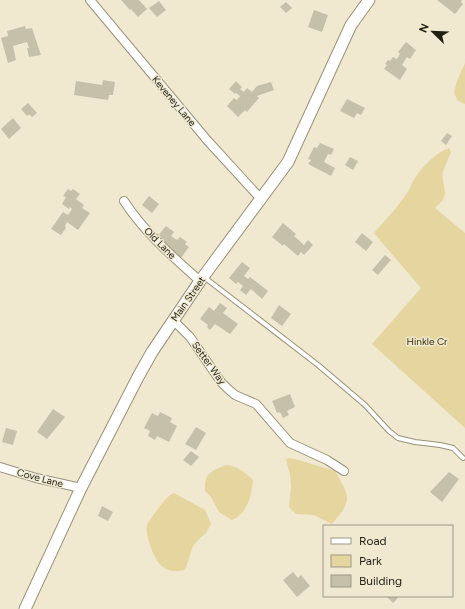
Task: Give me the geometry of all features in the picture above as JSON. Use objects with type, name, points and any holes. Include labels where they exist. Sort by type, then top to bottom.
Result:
[{"type":"main road","name":"Main Street","points":[[25,609],[81,488],[138,376],[173,320],[288,162],[351,24],[369,0]]},
{"type":"street","name":"Keveney Lane","points":[[90,0],[207,140],[261,199]]},
{"type":"street","name":"Old Lane","points":[[124,201],[139,222],[170,254],[202,279]]},
{"type":"street","name":"Setter Way","points":[[173,320],[190,337],[221,382],[228,389],[235,395],[256,404],[290,443],[327,460],[344,471]]},
{"type":"street","name":"Cove Lane","points":[[0,467],[36,478],[81,488]]},
{"type":"lane","points":[[202,279],[318,365],[365,405],[389,432],[398,438],[453,448],[463,458]]},
{"type":"green space","points":[[465,63],[465,104],[458,101],[454,93],[457,81]]},
{"type":"green space","name":"Hinkle Cr","points":[[449,148],[451,152],[442,174],[445,193],[443,200],[435,208],[465,233],[465,428],[372,344],[421,288],[374,233],[402,201],[410,189],[413,181],[424,166],[438,154]]},
{"type":"green space","points":[[288,458],[335,471],[344,487],[347,498],[346,504],[332,524],[314,515],[296,514],[289,507],[291,487],[290,474],[286,460]]},
{"type":"green space","points":[[226,465],[241,470],[253,480],[248,504],[242,513],[232,520],[219,512],[211,497],[205,491],[207,476],[214,470]]},
{"type":"green space","points":[[174,493],[205,510],[211,524],[206,533],[193,546],[185,570],[178,571],[166,569],[158,562],[150,545],[147,531],[148,523],[156,511],[169,496]]},
{"type":"building","points":[[121,0],[139,0],[147,9],[138,17]]},
{"type":"building","points":[[437,0],[462,0],[461,2],[463,4],[455,14]]},
{"type":"building","points":[[159,1],[166,10],[157,17],[149,8]]},
{"type":"building","points":[[286,2],[292,8],[286,13],[280,7]]},
{"type":"building","points":[[314,10],[328,15],[322,32],[308,27]]},
{"type":"building","points":[[25,26],[26,29],[32,28],[41,55],[29,57],[27,42],[13,46],[16,60],[8,63],[1,38],[8,36],[7,31]]},
{"type":"building","points":[[406,42],[416,50],[410,59],[407,57],[402,65],[407,69],[400,80],[384,69],[388,60],[390,61],[393,57],[397,59],[400,54],[398,52]]},
{"type":"building","points":[[103,80],[115,82],[113,95],[109,95],[108,100],[74,95],[76,81],[102,85]]},
{"type":"building","points":[[236,81],[242,87],[240,89],[244,92],[247,88],[252,92],[257,86],[271,82],[274,90],[257,96],[259,98],[247,112],[245,110],[238,117],[227,106],[234,98],[237,100],[240,96],[229,89]]},
{"type":"building","points":[[347,99],[365,108],[361,115],[357,113],[354,118],[340,111]]},
{"type":"building","points":[[28,103],[37,113],[32,117],[29,114],[27,116],[21,109]]},
{"type":"building","points":[[13,118],[21,128],[9,139],[1,129]]},
{"type":"building","points":[[447,133],[452,136],[446,145],[441,141]]},
{"type":"building","points":[[320,143],[334,149],[331,155],[328,154],[324,162],[335,168],[331,176],[308,164],[311,160],[308,159],[314,147],[317,148]]},
{"type":"building","points":[[350,157],[358,161],[353,170],[345,165]]},
{"type":"building","points":[[68,189],[71,191],[73,189],[80,194],[76,199],[84,205],[82,208],[90,213],[78,230],[67,222],[65,226],[66,228],[61,235],[51,229],[63,212],[68,215],[72,209],[70,207],[69,209],[62,204],[66,197],[63,196]]},
{"type":"building","points":[[149,196],[159,204],[152,213],[142,205]]},
{"type":"building","points":[[283,223],[296,234],[294,236],[304,245],[308,240],[313,245],[304,255],[301,252],[298,256],[284,244],[283,246],[272,237]]},
{"type":"building","points":[[166,226],[174,232],[171,236],[177,240],[180,237],[187,242],[185,244],[189,247],[181,258],[156,238]]},
{"type":"building","points":[[362,233],[373,242],[366,251],[355,242]]},
{"type":"building","points":[[385,255],[391,260],[378,275],[372,270]]},
{"type":"building","points":[[242,262],[250,268],[244,276],[248,279],[250,277],[268,291],[262,299],[251,289],[246,295],[240,290],[243,286],[238,282],[236,284],[229,278]]},
{"type":"building","points":[[220,303],[227,308],[223,313],[238,324],[230,334],[215,324],[210,330],[207,327],[208,325],[200,319],[209,307],[214,311]]},
{"type":"building","points":[[279,305],[291,314],[282,326],[271,318]]},
{"type":"building","points":[[290,394],[295,407],[287,411],[289,415],[283,418],[280,412],[277,413],[272,401]]},
{"type":"building","points":[[53,409],[65,417],[47,439],[37,432]]},
{"type":"building","points":[[160,412],[172,418],[170,422],[177,426],[169,442],[157,436],[155,440],[148,436],[150,431],[144,428],[152,413],[158,416]]},
{"type":"building","points":[[196,427],[206,433],[196,450],[185,444]]},
{"type":"building","points":[[6,428],[17,431],[13,445],[2,442]]},
{"type":"building","points":[[191,451],[199,457],[191,466],[183,460]]},
{"type":"building","points":[[449,472],[459,479],[442,502],[430,492]]},
{"type":"building","points":[[102,506],[113,512],[108,521],[98,516]]},
{"type":"building","points":[[293,572],[298,578],[301,575],[310,586],[297,597],[283,580]]},
{"type":"building","points":[[387,597],[398,598],[393,603]]}]
